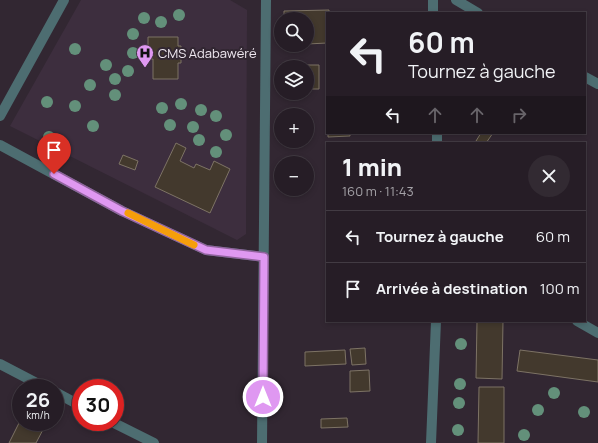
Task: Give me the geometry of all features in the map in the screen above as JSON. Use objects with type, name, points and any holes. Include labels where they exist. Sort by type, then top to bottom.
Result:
[{"type":"street","points":[[0,116],[64,0]]},
{"type":"street","points":[[262,443],[266,0]]},
{"type":"street","points":[[433,0],[433,12]]},
{"type":"street","points":[[456,0],[476,12]]},
{"type":"street","points":[[586,78],[598,84]]},
{"type":"street","points":[[0,145],[122,211],[206,250],[264,257]]},
{"type":"street","points":[[431,443],[436,322]]},
{"type":"street","points":[[579,322],[598,333]]},
{"type":"street","points":[[0,364],[29,379]]},
{"type":"street","points":[[124,428],[154,443]]},
{"type":"shaded area","name":"CMS Adabawéré","points":[[81,0],[230,0],[247,10],[246,234],[237,240],[10,126]]},
{"type":"building","points":[[329,10],[329,12],[326,12],[326,43],[314,44],[314,12],[284,12]]},
{"type":"building","points":[[148,37],[178,37],[178,46],[181,46],[181,63],[178,63],[178,79],[153,79],[153,59],[148,59]]},
{"type":"building","points":[[314,65],[319,65],[319,89],[314,89]]},
{"type":"building","points":[[328,134],[350,134],[350,136],[328,137]]},
{"type":"building","points":[[480,134],[492,134],[487,142],[476,141]]},
{"type":"building","points":[[176,143],[186,148],[180,161],[194,168],[196,164],[210,170],[214,161],[230,169],[210,213],[155,187]]},
{"type":"building","points":[[123,155],[138,161],[135,170],[119,164]]},
{"type":"building","points":[[477,322],[503,322],[502,379],[476,378]]},
{"type":"building","points":[[365,348],[366,364],[352,365],[350,349]]},
{"type":"building","points":[[345,350],[346,364],[305,366],[305,352]]},
{"type":"building","points":[[520,350],[598,360],[598,382],[517,371]]},
{"type":"building","points":[[369,370],[370,391],[350,392],[350,371]]},
{"type":"building","points":[[479,387],[504,387],[504,443],[478,443]]},
{"type":"building","points":[[347,418],[348,427],[321,428],[321,419]]},
{"type":"building","points":[[15,431],[42,431],[36,443],[9,443]]},
{"type":"slow traffic","points":[[128,213],[194,245]]},
{"type":"place","name":"CMS Adabawéré","points":[[145,68]]},
{"type":"route","points":[[54,174],[122,211],[206,250],[264,257],[263,397]]}]
